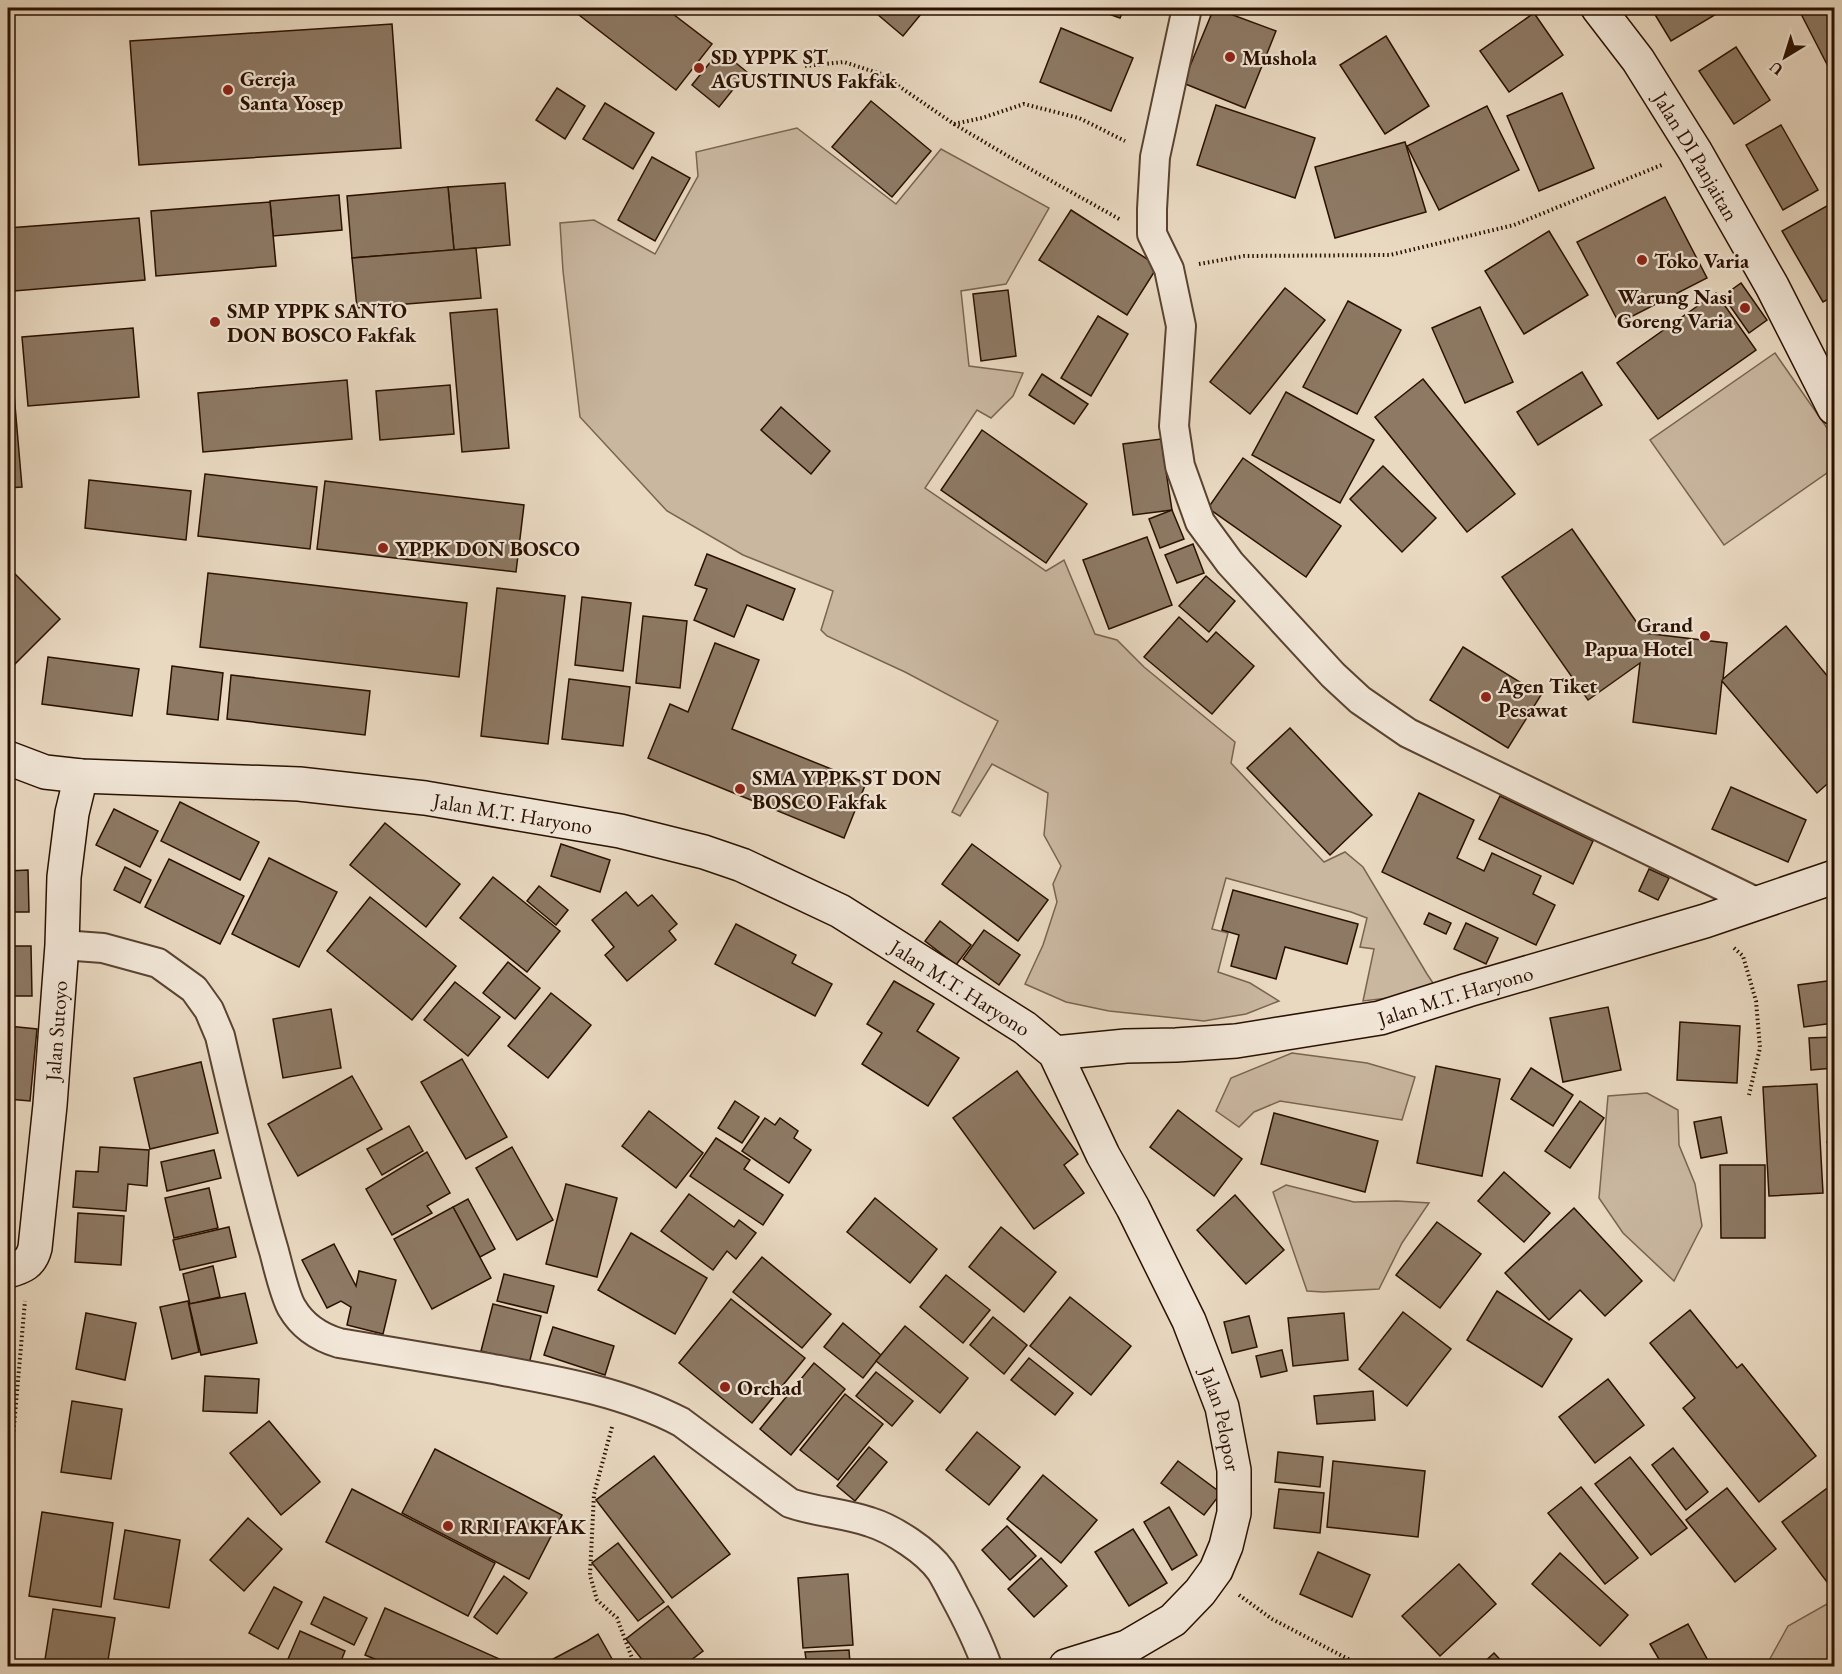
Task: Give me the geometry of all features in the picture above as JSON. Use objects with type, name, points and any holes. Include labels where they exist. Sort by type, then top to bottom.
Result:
[{"type":"main road","name":"Jalan DI Panjaitan","points":[[1598,8],[1638,60],[1695,151],[1772,285],[1834,408]]},
{"type":"main road","name":"Jalan M.T. Haryono","points":[[8,758],[45,772],[81,776],[298,784],[425,798],[620,831],[704,852],[742,865],[840,911],[1025,1028],[1054,1053],[1126,1046],[1236,1041],[1380,1018],[1760,904],[1834,877]]},
{"type":"main road","name":"Jalan Sutoyo","points":[[18,1267],[34,1248],[49,1116],[62,945],[64,877],[72,813],[81,776]]},
{"type":"main road","name":"Jalan Pelopor","points":[[1054,1053],[1103,1155],[1133,1208],[1190,1320],[1222,1407],[1234,1470],[1234,1513],[1226,1546],[1216,1570],[1200,1592],[1173,1620],[1127,1647],[1066,1666]]},
{"type":"street","points":[[1187,8],[1155,157],[1152,234],[1169,269],[1181,326],[1174,426],[1180,466],[1200,522],[1230,564],[1333,675],[1360,700],[1408,732],[1760,904]]},
{"type":"street","points":[[62,945],[103,948],[158,963],[194,989],[209,1010],[220,1036],[269,1233],[291,1307],[305,1325],[325,1338],[339,1343],[521,1374],[619,1397],[662,1412],[681,1422],[789,1503],[804,1508],[844,1514],[873,1523],[901,1537],[927,1556],[941,1571],[975,1634],[987,1666]]},
{"type":"path","points":[[805,66],[844,62],[881,74],[954,124],[1108,214],[1152,234]]},
{"type":"path","points":[[954,124],[982,118],[1024,104],[1078,118],[1155,157]]},
{"type":"path","points":[[1169,269],[1244,256],[1390,255],[1514,225],[1695,151]]},
{"type":"path","points":[[1705,921],[1743,956],[1756,1001],[1760,1048],[1749,1095]]},
{"type":"path","points":[[8,1494],[18,1267]]},
{"type":"path","points":[[619,1397],[594,1494],[590,1575],[597,1600],[617,1618],[635,1666]]},
{"type":"path","points":[[1216,1570],[1239,1595],[1272,1619],[1358,1666]]},
{"type":"shaded area","points":[[797,128],[896,204],[941,149],[1049,208],[1006,284],[961,291],[969,366],[1023,373],[1013,396],[991,418],[977,410],[925,488],[1046,571],[1064,560],[1095,634],[1117,640],[1144,667],[1235,742],[1231,763],[1324,862],[1345,852],[1363,867],[1439,992],[1363,1001],[1374,949],[1360,947],[1367,918],[1226,878],[1212,929],[1228,933],[1218,972],[1250,983],[1279,1001],[1246,1014],[1204,1021],[1109,1011],[1066,1002],[1025,984],[1043,945],[1057,902],[1053,884],[1061,866],[1044,835],[1048,793],[992,764],[960,816],[952,812],[998,721],[905,672],[827,636],[821,630],[833,591],[743,555],[667,511],[580,417],[563,271],[560,223],[594,220],[655,254],[698,176],[696,152]]},
{"type":"shaded area","points":[[1775,353],[1834,438],[1834,468],[1724,545],[1650,440]]},
{"type":"shaded area","points":[[1292,1053],[1367,1063],[1415,1077],[1402,1120],[1280,1101],[1254,1112],[1239,1127],[1216,1111],[1231,1078]]},
{"type":"shaded area","points":[[1647,1093],[1678,1110],[1679,1145],[1695,1184],[1702,1226],[1674,1281],[1623,1233],[1599,1198],[1608,1096]]},
{"type":"shaded area","points":[[1286,1185],[1354,1202],[1429,1203],[1402,1243],[1379,1289],[1307,1291],[1273,1192]]},
{"type":"shaded area","points":[[1834,1600],[1834,1666],[1766,1666],[1788,1626]]},
{"type":"building","points":[[570,8],[665,8],[712,44],[676,90]]},
{"type":"building","points":[[870,8],[926,8],[903,36]]},
{"type":"building","points":[[1092,8],[1124,8],[1120,18]]},
{"type":"building","name":"Mushola","points":[[1214,8],[1276,31],[1245,108],[1183,83]]},
{"type":"building","points":[[1651,8],[1715,8],[1718,13],[1671,41]]},
{"type":"building","points":[[1798,8],[1834,8],[1834,78]]},
{"type":"building","points":[[1534,13],[1563,55],[1509,92],[1480,51]]},
{"type":"building","points":[[392,24],[401,148],[139,165],[130,41]]},
{"type":"building","points":[[1061,28],[1133,58],[1111,111],[1040,82]]},
{"type":"building","points":[[1386,36],[1429,106],[1385,134],[1340,65]]},
{"type":"building","points":[[1736,47],[1770,100],[1734,124],[1699,71]]},
{"type":"building","points":[[720,50],[747,72],[719,107],[692,85]]},
{"type":"building","points":[[557,88],[585,106],[565,139],[536,120]]},
{"type":"building","points":[[1562,93],[1594,168],[1539,191],[1507,116]]},
{"type":"building","points":[[871,101],[931,151],[892,197],[832,147]]},
{"type":"building","points":[[605,103],[654,133],[633,169],[583,139]]},
{"type":"building","points":[[1216,105],[1315,138],[1295,198],[1197,165]]},
{"type":"building","points":[[1487,106],[1519,170],[1439,210],[1407,146]]},
{"type":"building","points":[[1781,125],[1818,190],[1783,210],[1746,145]]},
{"type":"building","points":[[1405,142],[1426,212],[1335,238],[1315,167]]},
{"type":"building","points":[[652,157],[690,178],[655,241],[618,220]]},
{"type":"building","points":[[505,183],[510,245],[454,250],[448,187]]},
{"type":"building","points":[[448,187],[454,250],[352,258],[347,196]]},
{"type":"building","points":[[339,195],[342,230],[273,236],[270,201]]},
{"type":"building","name":"Toko Varia","points":[[1665,197],[1707,278],[1619,323],[1577,242]]},
{"type":"building","points":[[270,202],[276,266],[156,276],[151,211]]},
{"type":"building","points":[[1834,202],[1834,296],[1823,302],[1782,231]]},
{"type":"building","points":[[1071,210],[1158,266],[1127,315],[1039,260]]},
{"type":"building","points":[[139,218],[145,280],[14,291],[8,228]]},
{"type":"building","points":[[1549,231],[1588,295],[1524,334],[1485,271]]},
{"type":"building","points":[[476,248],[481,298],[357,308],[352,258]]},
{"type":"building","name":"Warung Nasi Goreng Varia","points":[[1741,283],[1767,320],[1749,333],[1723,296]]},
{"type":"building","points":[[1285,288],[1325,320],[1250,414],[1210,382]]},
{"type":"building","points":[[1008,290],[1016,356],[981,361],[973,294]]},
{"type":"building","points":[[1716,293],[1756,350],[1658,419],[1617,363]]},
{"type":"building","points":[[1348,301],[1401,330],[1357,414],[1303,387]]},
{"type":"building","points":[[1480,307],[1513,382],[1465,403],[1432,328]]},
{"type":"building","points":[[497,309],[509,448],[462,452],[450,313]]},
{"type":"building","points":[[1098,316],[1128,334],[1091,396],[1061,378]]},
{"type":"building","points":[[133,328],[139,397],[28,406],[22,337]]},
{"type":"building","points":[[8,347],[10,347],[22,487],[8,488]]},
{"type":"building","points":[[1582,372],[1602,405],[1538,445],[1517,412]]},
{"type":"building","points":[[1042,374],[1088,404],[1074,424],[1029,395]]},
{"type":"building","points":[[1423,379],[1515,494],[1467,532],[1375,417]]},
{"type":"building","points":[[347,380],[352,439],[203,452],[198,393]]},
{"type":"building","points":[[450,385],[454,434],[380,440],[376,391]]},
{"type":"building","points":[[1286,392],[1374,440],[1340,503],[1252,455]]},
{"type":"building","points":[[781,407],[830,451],[811,474],[761,430]]},
{"type":"building","points":[[982,430],[1087,504],[1046,563],[941,490]]},
{"type":"building","points":[[1161,439],[1172,510],[1133,515],[1123,444]]},
{"type":"building","points":[[1243,458],[1341,526],[1306,577],[1208,508]]},
{"type":"building","points":[[1383,466],[1436,518],[1402,552],[1350,499]]},
{"type":"building","points":[[205,474],[317,487],[310,549],[198,536]]},
{"type":"building","points":[[89,480],[191,491],[186,540],[85,528]]},
{"type":"building","points":[[325,481],[524,505],[516,572],[317,549]]},
{"type":"building","points":[[1172,510],[1184,539],[1160,548],[1149,519]]},
{"type":"building","points":[[1572,529],[1644,633],[1727,643],[1723,679],[1786,626],[1834,684],[1834,778],[1817,793],[1722,681],[1716,734],[1633,722],[1640,663],[1588,700],[1502,577]]},
{"type":"building","points":[[1147,537],[1172,605],[1109,629],[1083,560]]},
{"type":"building","points":[[1193,544],[1204,573],[1177,583],[1165,555]]},
{"type":"building","points":[[707,554],[795,589],[783,620],[747,605],[734,637],[694,620],[707,589],[695,585]]},
{"type":"building","points":[[8,567],[60,619],[8,671]]},
{"type":"building","points":[[208,573],[467,603],[459,677],[200,647]]},
{"type":"building","points":[[1206,576],[1235,601],[1209,632],[1179,606]]},
{"type":"building","points":[[497,588],[565,596],[548,744],[481,736]]},
{"type":"building","points":[[582,597],[631,603],[623,671],[575,665]]},
{"type":"building","points":[[643,616],[687,621],[680,688],[636,683]]},
{"type":"building","points":[[1179,617],[1207,642],[1216,632],[1254,666],[1212,714],[1144,657]]},
{"type":"building","points":[[715,643],[759,660],[732,729],[866,783],[844,838],[648,758],[670,704],[688,712]]},
{"type":"building","name":"Agen Tiket Pesawat","points":[[1463,647],[1541,695],[1508,748],[1430,700]]},
{"type":"building","points":[[48,657],[139,669],[132,716],[42,704]]},
{"type":"building","points":[[172,666],[223,673],[218,720],[167,714]]},
{"type":"building","points":[[231,675],[370,691],[365,735],[227,719]]},
{"type":"building","points":[[569,679],[630,687],[623,746],[562,739]]},
{"type":"building","points":[[1290,728],[1372,815],[1330,855],[1247,768]]},
{"type":"building","points":[[1731,787],[1806,820],[1788,862],[1712,829]]},
{"type":"building","points":[[1419,793],[1474,820],[1457,858],[1484,871],[1492,853],[1541,876],[1533,894],[1555,905],[1536,945],[1382,872]]},
{"type":"building","points":[[1500,796],[1593,841],[1573,884],[1479,839]]},
{"type":"building","points":[[180,802],[259,842],[240,880],[161,841]]},
{"type":"building","points":[[114,809],[158,831],[140,867],[96,845]]},
{"type":"building","points":[[385,823],[460,884],[426,927],[350,865]]},
{"type":"building","points":[[561,844],[610,860],[600,892],[551,876]]},
{"type":"building","points":[[972,844],[1048,900],[1018,941],[942,884]]},
{"type":"building","points":[[269,858],[337,892],[299,967],[232,934]]},
{"type":"building","points":[[169,859],[244,896],[220,944],[145,907]]},
{"type":"building","points":[[125,867],[151,880],[140,903],[114,890]]},
{"type":"building","points":[[1649,869],[1669,878],[1658,900],[1639,891]]},
{"type":"building","points":[[28,870],[29,912],[8,912],[8,871]]},
{"type":"building","points":[[493,877],[560,931],[527,972],[460,918]]},
{"type":"building","points":[[539,886],[568,910],[556,925],[527,901]]},
{"type":"building","points":[[1233,890],[1358,924],[1347,964],[1285,947],[1276,979],[1231,966],[1239,935],[1222,930]]},
{"type":"building","points":[[626,892],[638,906],[652,895],[677,924],[669,931],[676,940],[627,981],[605,955],[614,947],[592,920]]},
{"type":"building","points":[[370,897],[456,966],[412,1020],[327,951]]},
{"type":"building","points":[[1429,913],[1451,923],[1446,934],[1424,924]]},
{"type":"building","points":[[940,921],[971,945],[956,965],[925,941]]},
{"type":"building","points":[[1466,923],[1498,938],[1486,964],[1454,949]]},
{"type":"building","points":[[736,924],[796,955],[792,963],[832,984],[815,1016],[715,964]]},
{"type":"building","points":[[984,930],[1020,955],[999,985],[963,959]]},
{"type":"building","points":[[8,946],[31,946],[32,996],[8,996]]},
{"type":"building","points":[[508,962],[540,988],[515,1019],[483,993]]},
{"type":"building","points":[[1834,980],[1834,1023],[1804,1027],[1798,985]]},
{"type":"building","points":[[894,981],[934,1004],[917,1031],[959,1058],[928,1106],[862,1064],[882,1033],[867,1024]]},
{"type":"building","points":[[455,982],[500,1017],[468,1056],[424,1020]]},
{"type":"building","points":[[551,993],[591,1025],[548,1078],[508,1046]]},
{"type":"building","points":[[1608,1007],[1621,1070],[1563,1082],[1550,1018]]},
{"type":"building","points":[[331,1009],[341,1068],[283,1078],[273,1019]]},
{"type":"building","points":[[1680,1022],[1740,1026],[1737,1083],[1677,1080]]},
{"type":"building","points":[[8,1026],[37,1029],[30,1101],[8,1099]]},
{"type":"building","points":[[1834,1037],[1834,1068],[1811,1070],[1809,1038]]},
{"type":"building","points":[[462,1059],[507,1137],[466,1159],[421,1082]]},
{"type":"building","points":[[201,1062],[218,1133],[150,1149],[134,1078]]},
{"type":"building","points":[[1436,1066],[1500,1079],[1482,1176],[1417,1163]]},
{"type":"building","points":[[1531,1068],[1573,1095],[1553,1126],[1511,1099]]},
{"type":"building","points":[[1017,1071],[1078,1154],[1064,1165],[1084,1193],[1034,1229],[953,1118]]},
{"type":"building","points":[[352,1076],[382,1129],[298,1176],[268,1124]]},
{"type":"building","points":[[1817,1084],[1823,1193],[1769,1196],[1763,1087]]},
{"type":"building","points":[[735,1101],[759,1117],[742,1143],[718,1128]]},
{"type":"building","points":[[1580,1101],[1604,1118],[1570,1168],[1545,1151]]},
{"type":"building","points":[[1178,1110],[1242,1159],[1214,1196],[1150,1147]]},
{"type":"building","points":[[649,1111],[703,1153],[676,1188],[622,1146]]},
{"type":"building","points":[[1274,1113],[1378,1141],[1365,1192],[1261,1164]]},
{"type":"building","points":[[1721,1117],[1727,1153],[1701,1158],[1694,1122]]},
{"type":"building","points":[[765,1118],[775,1125],[780,1118],[798,1131],[794,1138],[811,1150],[789,1183],[742,1151]]},
{"type":"building","points":[[409,1126],[423,1151],[382,1175],[367,1149]]},
{"type":"building","points":[[716,1138],[750,1160],[744,1169],[783,1195],[763,1225],[690,1176]]},
{"type":"building","points":[[1834,1138],[1834,1157],[1827,1142]]},
{"type":"building","points":[[100,1147],[149,1150],[147,1186],[128,1184],[126,1211],[73,1207],[76,1171],[98,1172]]},
{"type":"building","points":[[512,1147],[553,1220],[517,1240],[476,1168]]},
{"type":"building","points":[[214,1150],[221,1178],[167,1191],[161,1162]]},
{"type":"building","points":[[427,1152],[450,1193],[427,1206],[432,1213],[392,1235],[366,1189]]},
{"type":"building","points":[[1720,1165],[1765,1165],[1765,1238],[1721,1238]]},
{"type":"building","points":[[1504,1172],[1550,1213],[1524,1242],[1478,1201]]},
{"type":"building","points":[[566,1184],[617,1198],[597,1277],[546,1264]]},
{"type":"building","points":[[209,1188],[218,1228],[174,1238],[165,1198]]},
{"type":"building","points":[[689,1194],[734,1227],[739,1220],[756,1233],[736,1259],[727,1251],[713,1270],[661,1231]]},
{"type":"building","points":[[1235,1195],[1284,1250],[1246,1284],[1197,1230]]},
{"type":"building","points":[[875,1198],[937,1249],[910,1283],[847,1232]]},
{"type":"building","points":[[468,1199],[495,1249],[480,1257],[453,1207]]},
{"type":"building","points":[[453,1207],[491,1278],[432,1309],[394,1239]]},
{"type":"building","points":[[1574,1208],[1642,1281],[1605,1316],[1580,1290],[1549,1320],[1505,1273]]},
{"type":"building","points":[[78,1213],[124,1216],[121,1265],[75,1262]]},
{"type":"building","points":[[1437,1222],[1481,1254],[1440,1308],[1396,1275]]},
{"type":"building","points":[[229,1227],[236,1257],[180,1270],[173,1240]]},
{"type":"building","points":[[1001,1227],[1056,1272],[1024,1312],[969,1267]]},
{"type":"building","points":[[631,1233],[707,1278],[675,1334],[598,1290]]},
{"type":"building","points":[[334,1244],[356,1286],[359,1271],[396,1280],[383,1334],[347,1325],[351,1307],[341,1301],[327,1308],[302,1260]]},
{"type":"building","points":[[762,1257],[831,1314],[802,1348],[733,1292]]},
{"type":"building","points":[[213,1266],[220,1297],[190,1304],[183,1274]]},
{"type":"building","points":[[504,1274],[554,1286],[547,1313],[497,1301]]},
{"type":"building","points":[[946,1275],[990,1310],[963,1343],[920,1307]]},
{"type":"building","points":[[1497,1291],[1572,1339],[1542,1387],[1467,1340]]},
{"type":"building","points":[[245,1293],[257,1343],[201,1355],[189,1304]]},
{"type":"building","points":[[1070,1297],[1131,1346],[1091,1395],[1030,1346]]},
{"type":"building","points":[[731,1299],[805,1358],[752,1423],[679,1363]]},
{"type":"building","points":[[188,1301],[199,1352],[172,1359],[160,1307]]},
{"type":"building","points":[[493,1304],[541,1316],[529,1364],[481,1351]]},
{"type":"building","points":[[1690,1310],[1737,1368],[1742,1364],[1816,1456],[1759,1502],[1683,1408],[1695,1398],[1650,1343]]},
{"type":"building","points":[[1403,1312],[1451,1349],[1407,1406],[1359,1369]]},
{"type":"building","points":[[86,1313],[136,1323],[125,1380],[76,1369]]},
{"type":"building","points":[[1344,1313],[1348,1360],[1293,1366],[1288,1318]]},
{"type":"building","points":[[1249,1316],[1257,1347],[1232,1353],[1224,1322]]},
{"type":"building","points":[[993,1317],[1027,1345],[1004,1374],[970,1345]]},
{"type":"building","points":[[843,1323],[881,1355],[863,1378],[824,1347]]},
{"type":"building","points":[[905,1326],[968,1378],[940,1413],[876,1361]]},
{"type":"building","points":[[553,1327],[614,1346],[605,1375],[544,1355]]},
{"type":"building","points":[[1282,1350],[1287,1371],[1261,1377],[1256,1356]]},
{"type":"building","points":[[1029,1358],[1073,1393],[1055,1415],[1011,1380]]},
{"type":"building","points":[[814,1363],[845,1389],[791,1455],[760,1429]]},
{"type":"building","points":[[876,1372],[913,1401],[892,1426],[856,1396]]},
{"type":"building","points":[[205,1376],[259,1379],[257,1413],[203,1411]]},
{"type":"building","points":[[1608,1379],[1644,1425],[1595,1463],[1559,1417]]},
{"type":"building","points":[[1373,1391],[1375,1420],[1317,1424],[1314,1396]]},
{"type":"building","points":[[845,1394],[883,1424],[838,1480],[800,1450]]},
{"type":"building","points":[[72,1401],[122,1409],[111,1479],[61,1472]]},
{"type":"building","points":[[269,1421],[320,1482],[281,1515],[230,1453]]},
{"type":"building","points":[[977,1432],[1020,1467],[989,1505],[946,1470]]},
{"type":"building","points":[[869,1447],[887,1462],[855,1501],[837,1486]]},
{"type":"building","points":[[1673,1448],[1708,1492],[1686,1510],[1652,1465]]},
{"type":"building","points":[[435,1449],[562,1515],[529,1579],[402,1513]]},
{"type":"building","points":[[1278,1452],[1323,1457],[1320,1487],[1275,1482]]},
{"type":"building","points":[[654,1456],[730,1554],[672,1598],[596,1500]]},
{"type":"building","points":[[1630,1457],[1687,1528],[1651,1555],[1595,1484]]},
{"type":"building","points":[[1178,1461],[1221,1493],[1204,1515],[1161,1483]]},
{"type":"building","points":[[1333,1461],[1425,1471],[1418,1537],[1327,1527]]},
{"type":"building","points":[[1043,1475],[1097,1520],[1061,1563],[1007,1519]]},
{"type":"building","points":[[1834,1483],[1834,1577],[1827,1582],[1782,1522]]},
{"type":"building","points":[[1581,1487],[1638,1558],[1605,1584],[1548,1513]]},
{"type":"building","points":[[1727,1488],[1776,1549],[1735,1582],[1686,1520]]},
{"type":"building","points":[[352,1489],[495,1563],[468,1616],[326,1542]]},
{"type":"building","points":[[1279,1489],[1324,1493],[1320,1533],[1274,1528]]},
{"type":"building","points":[[1169,1507],[1197,1555],[1172,1570],[1144,1522]]},
{"type":"building","points":[[42,1512],[113,1523],[101,1607],[29,1596]]},
{"type":"building","points":[[248,1518],[282,1549],[244,1591],[210,1560]]},
{"type":"building","points":[[1007,1526],[1036,1556],[1010,1580],[982,1550]]},
{"type":"building","points":[[1133,1529],[1167,1583],[1129,1606],[1095,1552]]},
{"type":"building","points":[[125,1530],[180,1540],[169,1608],[114,1599]]},
{"type":"building","points":[[618,1543],[664,1602],[638,1621],[592,1563]]},
{"type":"building","points":[[1318,1552],[1370,1575],[1352,1617],[1300,1594]]},
{"type":"building","points":[[1560,1553],[1628,1615],[1600,1646],[1532,1584]]},
{"type":"building","points":[[1041,1558],[1067,1586],[1034,1617],[1008,1589]]},
{"type":"building","points":[[1459,1564],[1496,1604],[1440,1656],[1402,1616]]},
{"type":"building","points":[[848,1574],[853,1645],[803,1648],[798,1578]]},
{"type":"building","points":[[504,1576],[527,1593],[497,1634],[474,1617]]},
{"type":"building","points":[[274,1587],[302,1602],[278,1649],[249,1633]]},
{"type":"building","points":[[324,1597],[367,1618],[354,1645],[311,1624]]},
{"type":"building","points":[[668,1606],[703,1651],[683,1666],[647,1666],[626,1639]]},
{"type":"building","points":[[385,1608],[515,1666],[392,1666],[365,1655]]},
{"type":"building","points":[[53,1609],[115,1618],[107,1666],[44,1666]]},
{"type":"building","points":[[1688,1624],[1711,1666],[1663,1666],[1650,1644]]},
{"type":"building","points":[[300,1631],[345,1651],[339,1666],[285,1666]]},
{"type":"building","points":[[598,1634],[616,1666],[540,1666],[587,1641]]},
{"type":"building","points":[[849,1650],[850,1663],[807,1666],[805,1652]]},
{"type":"building","points":[[1494,1653],[1506,1666],[1480,1666]]},
{"type":"place","name":"Mushola","points":[[1230,57]]},
{"type":"place","name":"SD YPPK ST AGUSTINUS Fakfak","points":[[699,68]]},
{"type":"place","name":"Gereja Santa Yosep","points":[[228,90]]},
{"type":"place","name":"Toko Varia","points":[[1642,260]]},
{"type":"place","name":"Warung Nasi Goreng Varia","points":[[1745,308]]},
{"type":"place","name":"SMP YPPK SANTO DON BOSCO Fakfak","points":[[215,322]]},
{"type":"place","name":"YPPK DON BOSCO","points":[[383,548]]},
{"type":"place","name":"Grand Papua Hotel","points":[[1705,636]]},
{"type":"place","name":"Agen Tiket Pesawat","points":[[1486,697]]},
{"type":"place","name":"SMA YPPK ST DON BOSCO Fakfak","points":[[740,789]]},
{"type":"place","name":"Orchad","points":[[725,1387]]},
{"type":"place","name":"RRI FAKFAK","points":[[448,1526]]}]
